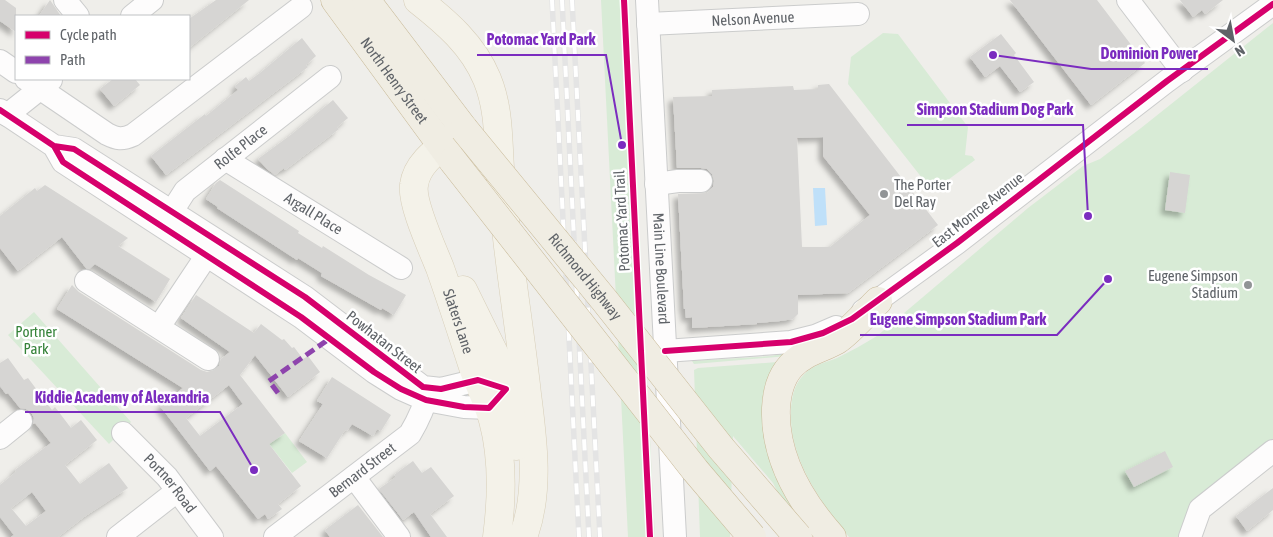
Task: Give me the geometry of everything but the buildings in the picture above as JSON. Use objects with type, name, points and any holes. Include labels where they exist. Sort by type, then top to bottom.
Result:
[{"type":"highway","name":"North Henry Street","points":[[335,0],[447,154]]},
{"type":"highway","name":"North Henry Street","points":[[366,0],[456,119]]},
{"type":"highway","name":"Richmond Highway","points":[[456,119],[605,301],[721,448],[798,537]]},
{"type":"highway","points":[[447,154],[695,470],[752,537]]},
{"type":"highway","points":[[832,537],[808,508],[796,489],[788,470],[777,434],[776,398],[780,384],[792,365],[810,352],[838,340],[878,301]]},
{"type":"main road","points":[[418,0],[447,23],[477,58],[487,79],[499,127],[500,170],[508,250],[522,345],[534,471],[531,503],[523,537]]},
{"type":"main road","name":"Slaters Lane","points":[[456,119],[447,154],[431,184],[430,209],[461,287],[492,346],[497,398],[518,464],[516,537]]},
{"type":"main road","name":"Slaters Lane","points":[[447,154],[422,164],[414,187],[415,197],[456,311],[478,380],[497,398]]},
{"type":"main road","name":"Slaters Lane","points":[[497,398],[493,421],[500,462],[500,512],[497,537]]},
{"type":"street","points":[[65,0],[77,15]]},
{"type":"street","points":[[133,15],[152,0]]},
{"type":"street","name":"Main Line Boulevard","points":[[646,0],[675,537]]},
{"type":"street","points":[[1128,0],[1182,71]]},
{"type":"street","name":"East Monroe Avenue","points":[[665,351],[728,348],[803,340],[844,323],[878,301],[1273,4]]},
{"type":"street","points":[[3,112],[40,82],[107,134],[116,139],[124,139],[133,135],[301,7]]},
{"type":"street","name":"Nelson Avenue","points":[[648,24],[796,9],[858,14]]},
{"type":"street","points":[[0,61],[15,71]]},
{"type":"street","name":"Rolfe Place","points":[[167,219],[185,191],[330,77]]},
{"type":"street","name":"Powhatan Street","points":[[3,112],[54,146],[63,162],[167,219],[212,248],[301,318],[374,372],[402,389],[428,394],[458,406],[497,398]]},
{"type":"street","name":"Argall Place","points":[[225,158],[401,268]]},
{"type":"street","points":[[656,184],[678,181],[701,182]]},
{"type":"street","points":[[159,327],[212,248]]},
{"type":"street","points":[[86,281],[208,360]]},
{"type":"street","name":"Powhatan Street","points":[[428,394],[478,380]]},
{"type":"street","name":"Bernard Street","points":[[275,537],[410,434],[419,420],[428,394]]},
{"type":"street","points":[[0,438],[21,421]]},
{"type":"street","name":"Portner Road","points":[[123,433],[167,477],[212,537]]},
{"type":"street","points":[[1190,537],[1200,509],[1273,451]]},
{"type":"street","points":[[354,477],[399,537]]},
{"type":"street","points":[[118,537],[177,491]]},
{"type":"green space","points":[[601,0],[628,0],[655,537],[628,537]]},
{"type":"green space","points":[[1273,23],[1273,445],[1182,537],[849,537],[817,494],[808,478],[795,446],[791,405],[797,383],[804,374],[812,368],[837,358],[877,336],[1028,208],[1083,166],[1100,159]]},
{"type":"green space","points":[[883,33],[898,34],[968,127],[965,155],[972,156],[975,160],[941,185],[926,183],[848,84],[851,57]]},
{"type":"green space","name":"Portner Park","points":[[34,312],[131,422],[109,444],[8,335]]},
{"type":"green space","points":[[791,352],[788,356],[694,364],[692,361],[771,356]]},
{"type":"green space","points":[[777,362],[794,497],[804,537],[700,537],[694,370],[698,368]]},
{"type":"green space","points":[[285,433],[307,462],[292,473],[269,444]]},
{"type":"water","points":[[813,188],[825,188],[827,225],[815,226]]},
{"type":"pier","points":[[733,436],[773,483],[781,499],[793,537],[730,537]]},
{"type":"railway","points":[[552,0],[579,537]]},
{"type":"railway","points":[[562,0],[589,537]]},
{"type":"railway","points":[[572,0],[600,537]]},
{"type":"marked path","points":[[278,393],[269,381],[329,339]]},
{"type":"cycle path","name":"Potomac Yard Trail","points":[[624,0],[650,537]]},
{"type":"cycle path","points":[[665,351],[791,342],[823,333],[852,319],[957,243],[1167,81],[1273,4]]},
{"type":"cycle path","points":[[0,110],[54,146],[74,149],[305,297],[423,387],[441,389],[478,380],[506,389],[489,408],[464,407],[426,400],[401,389],[374,372],[301,317],[63,162],[54,146]]},
{"type":"place","name":"Dominion Power","points":[[993,55]]},
{"type":"place","name":"Potomac Yard Park","points":[[622,145]]},
{"type":"place","name":"The Porter Del Ray","points":[[884,194]]},
{"type":"place","name":"Simpson Stadium Dog Park","points":[[1088,216]]},
{"type":"place","name":"Eugene Simpson Stadium Park","points":[[1108,279]]},
{"type":"place","name":"Eugene Simpson Stadium","points":[[1248,285]]},
{"type":"place","name":"Kiddie Academy of Alexandria","points":[[254,470]]}]
